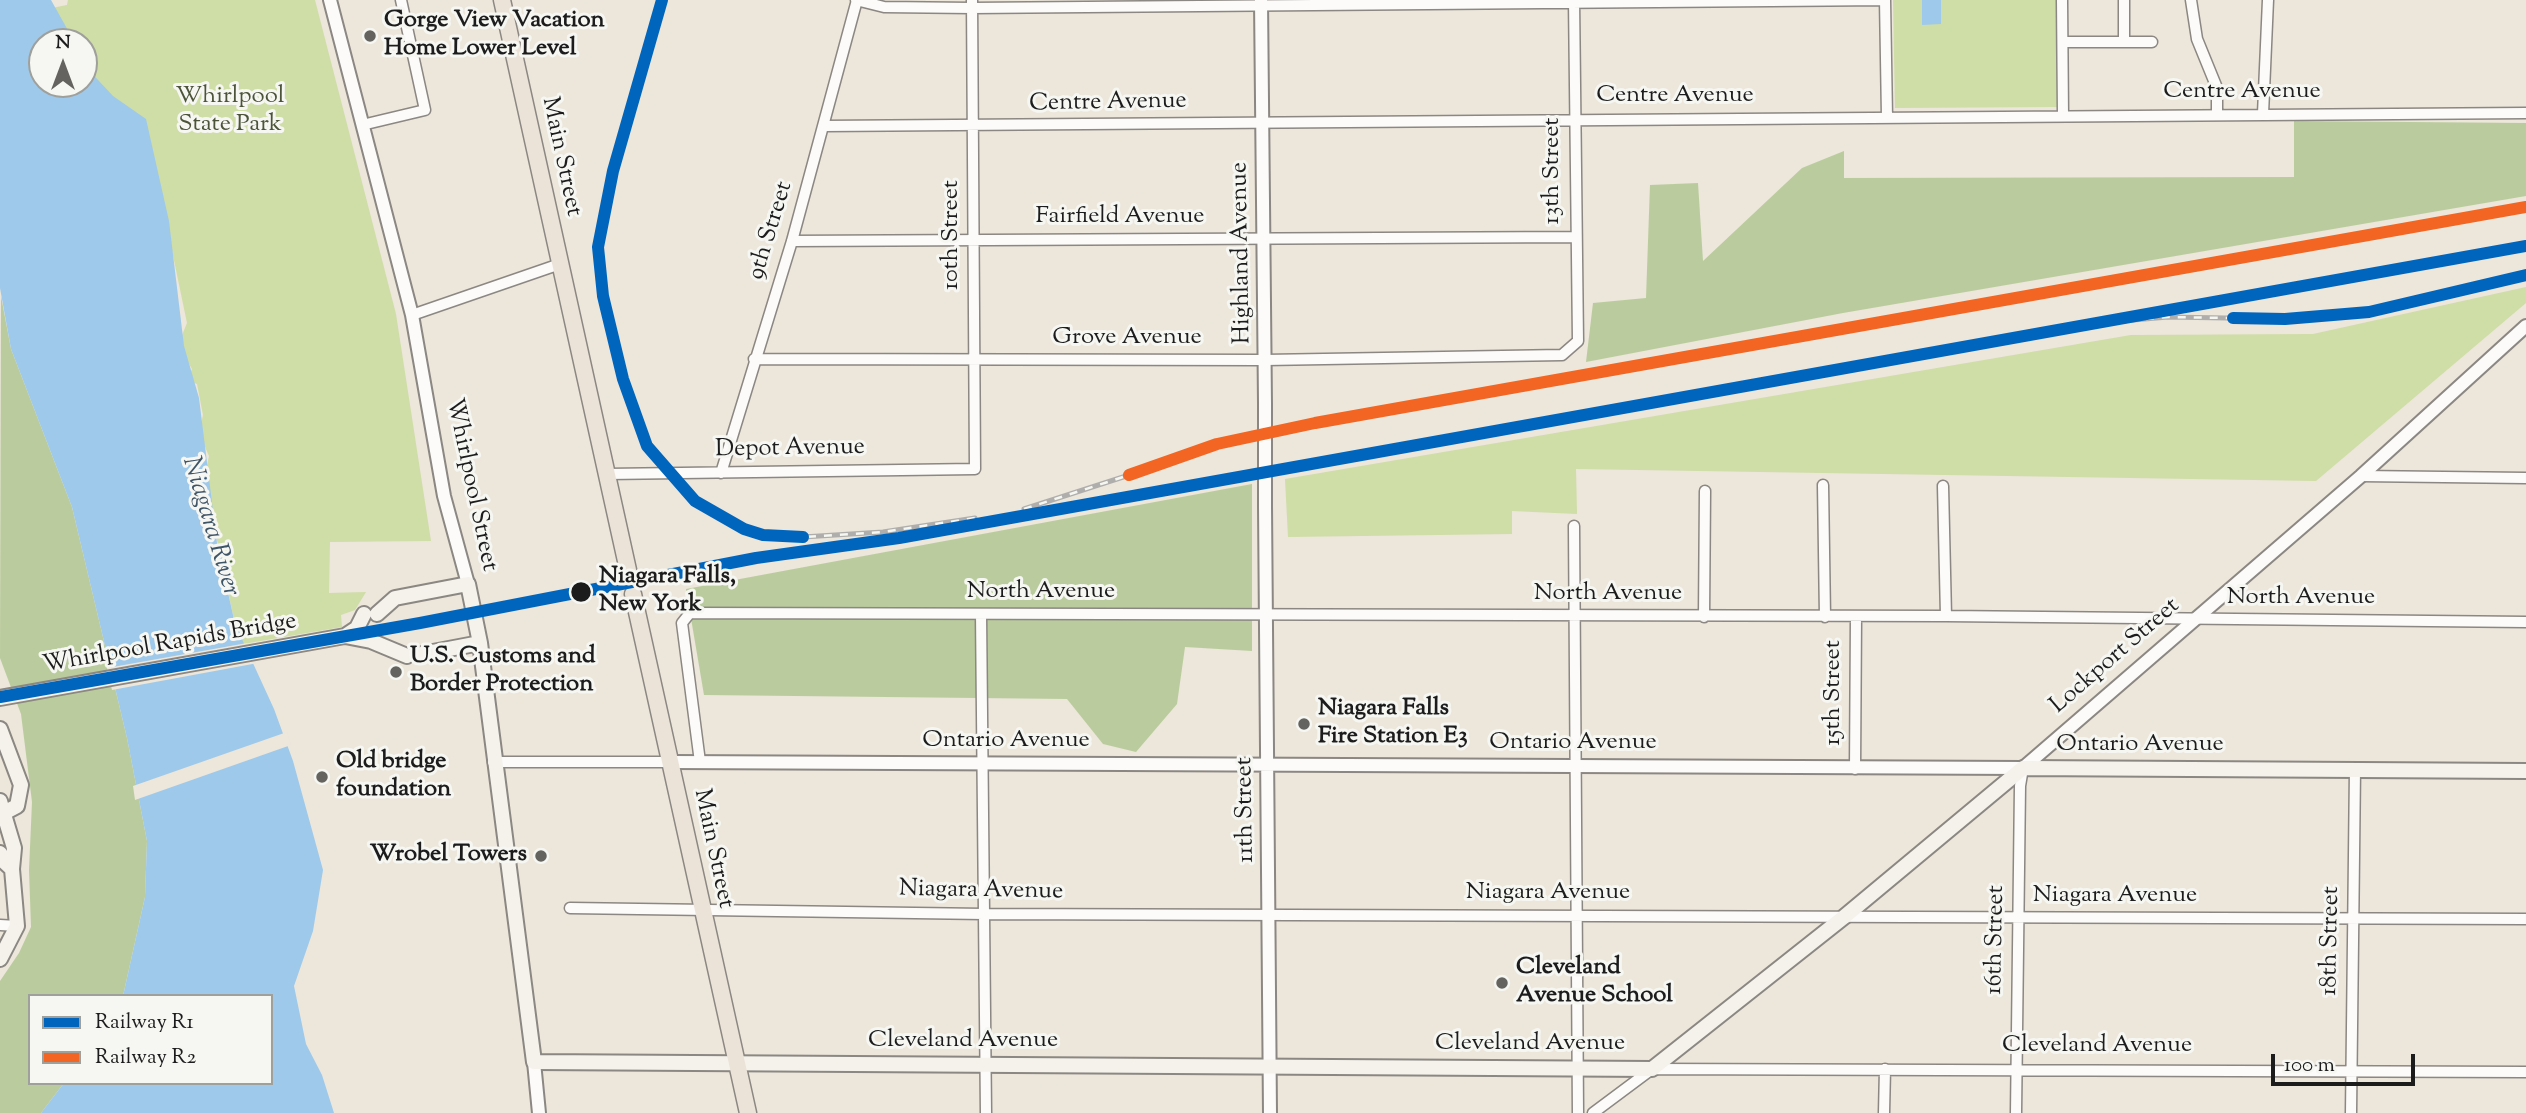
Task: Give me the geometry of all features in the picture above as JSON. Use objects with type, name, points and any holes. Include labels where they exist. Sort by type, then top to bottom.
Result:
[{"type":"main road","name":"Main Street","points":[[502,0],[628,570]]},
{"type":"main road","points":[[345,636],[372,613],[401,596],[468,584]]},
{"type":"main road","name":"Whirlpool Street","points":[[468,584],[480,643],[493,762],[534,1062]]},
{"type":"main road","name":"Main Street","points":[[633,594],[748,1113]]},
{"type":"main road","name":"Whirlpool Rapids Bridge","points":[[1,698],[345,636],[372,641],[412,655],[480,643]]},
{"type":"main road","points":[[0,729],[21,785],[17,806],[1,810],[15,848],[12,869],[17,926],[0,959]]},
{"type":"main road","name":"Ontario Avenue","points":[[2023,768],[2526,771]]},
{"type":"main road","name":"Lockport Street","points":[[1652,1069],[1844,917],[2023,768]]},
{"type":"main road","points":[[0,853],[2,860],[12,869]]},
{"type":"main road","name":"Cleveland Avenue","points":[[534,1062],[1652,1069]]},
{"type":"street","name":"Whirlpool Street","points":[[330,0],[412,315],[444,496],[468,584]]},
{"type":"street","points":[[362,125],[425,110],[401,0]]},
{"type":"street","points":[[857,0],[884,7],[972,4],[1885,0],[1887,117]]},
{"type":"street","name":"9th Street","points":[[721,473],[792,241],[857,0]]},
{"type":"street","points":[[2062,0],[2063,116]]},
{"type":"street","points":[[2124,0],[2124,42]]},
{"type":"street","points":[[2191,0],[2197,39],[2217,88],[2217,114]]},
{"type":"street","points":[[2263,114],[2268,0]]},
{"type":"street","name":"13th Street","points":[[1574,2],[1578,341]]},
{"type":"street","name":"Highland Avenue","points":[[1261,3],[1266,238],[1265,506]]},
{"type":"street","name":"10th Street","points":[[972,4],[975,469]]},
{"type":"street","points":[[2063,41],[2152,42]]},
{"type":"street","name":"Centre Avenue","points":[[824,126],[973,127],[1574,118],[2526,113]]},
{"type":"street","name":"Fairfield Avenue","points":[[792,241],[1575,237]]},
{"type":"street","points":[[412,315],[560,264]]},
{"type":"street","name":"Lockport Street","points":[[2023,768],[2361,477],[2526,326]]},
{"type":"street","name":"Grove Avenue","points":[[754,359],[1265,360],[1562,355],[1578,341]]},
{"type":"street","name":"Depot Avenue","points":[[607,474],[975,469]]},
{"type":"street","points":[[2361,477],[2526,478]]},
{"type":"street","name":"15th Street","points":[[1823,485],[1825,617]]},
{"type":"street","points":[[1943,486],[1946,616]]},
{"type":"street","points":[[1704,617],[1705,491]]},
{"type":"street","name":"11th Street","points":[[1265,506],[1270,1113]]},
{"type":"street","points":[[1574,526],[1578,1113]]},
{"type":"street","name":"North Avenue","points":[[700,762],[682,623],[690,613],[1946,616],[2526,622]]},
{"type":"street","points":[[981,614],[986,1113]]},
{"type":"street","name":"15th Street","points":[[1856,617],[1856,769]]},
{"type":"street","name":"Ontario Avenue","points":[[493,762],[2023,768]]},
{"type":"street","name":"16th Street","points":[[2016,1113],[2023,768]]},
{"type":"street","name":"18th Street","points":[[2351,1113],[2355,769]]},
{"type":"street","name":"Niagara Avenue","points":[[570,908],[984,914],[2526,919]]},
{"type":"street","points":[[0,925],[17,926]]},
{"type":"street","name":"Whirlpool Street","points":[[534,1062],[539,1113]]},
{"type":"street","name":"Lockport Street","points":[[1593,1113],[1652,1069]]},
{"type":"street","name":"Cleveland Avenue","points":[[1652,1069],[2526,1072]]},
{"type":"street","points":[[1884,1113],[1885,1069]]},
{"type":"green space","name":"Whirlpool State Park","points":[[68,0],[315,0],[396,314],[431,541],[330,542],[329,593],[366,592],[355,610],[341,615],[342,627],[243,644],[235,624],[204,480],[209,456],[199,433],[203,415],[197,384],[187,380],[192,369],[178,345],[187,323],[164,212],[93,98],[98,98],[98,28],[58,28],[52,8],[67,5]]},
{"type":"green space","points":[[1893,0],[2058,0],[2059,107],[1895,108]]},
{"type":"green space","points":[[2294,121],[2526,123],[2526,196],[1843,313],[1586,362],[1593,303],[1646,298],[1650,185],[1698,183],[1703,261],[1802,168],[1844,151],[1844,178],[2294,177]]},
{"type":"green space","points":[[2526,287],[2526,303],[2316,481],[1576,469],[1577,514],[1512,511],[1512,534],[1288,537],[1285,479],[2131,335],[2313,334]]},
{"type":"green space","points":[[1,296],[11,349],[72,507],[127,738],[147,841],[145,897],[123,994],[28,994],[28,1085],[62,1085],[41,1113],[0,1113],[0,981],[19,953],[31,927],[29,870],[32,802],[21,714],[0,658]]},
{"type":"green space","points":[[1252,484],[1252,651],[1185,647],[1177,704],[1136,752],[1103,744],[1067,699],[704,695],[686,589]]},
{"type":"water","name":"Niagara River","points":[[0,0],[51,0],[67,28],[28,28],[28,98],[98,98],[98,80],[113,96],[146,119],[169,221],[184,346],[199,398],[217,543],[235,624],[274,709],[293,761],[323,870],[313,931],[294,986],[306,1044],[322,1075],[334,1113],[41,1113],[62,1085],[273,1085],[273,994],[123,994],[145,897],[147,841],[127,738],[72,507],[11,349],[0,288]]},
{"type":"water","points":[[1922,0],[1941,0],[1941,24],[1922,25]]},
{"type":"pier","points":[[247,643],[258,663],[112,690],[107,668]]},
{"type":"pier","points":[[287,732],[291,745],[135,800],[133,786]]},
{"type":"railway","points":[[662,0],[613,171],[598,247],[603,296],[619,365],[634,415],[647,446],[695,501],[729,523],[763,535],[787,538],[883,532],[975,518]]},
{"type":"railway","points":[[1024,509],[1250,436],[2526,207]]},
{"type":"railway","points":[[2098,323],[2168,317],[2285,319],[2369,312],[2526,275]]},
{"type":"rail line","name":"R1","points":[[662,0],[613,171],[598,247],[603,296],[623,379],[647,446],[695,501],[744,529],[763,535],[803,537]]},
{"type":"rail line","name":"R2","points":[[1129,475],[1217,444],[1315,423],[2526,207]]},
{"type":"rail line","name":"R1","points":[[0,697],[420,623],[756,558],[899,538],[2526,246]]},
{"type":"rail line","name":"R1","points":[[2233,318],[2285,319],[2369,312],[2526,275]]},
{"type":"place","name":"Gorge View Vacation Home Lower Level","points":[[370,36]]},
{"type":"place","name":"Niagara Falls, New York","points":[[581,592]]},
{"type":"place","name":"U.S. Customs and Border Protection","points":[[396,672]]},
{"type":"place","name":"Niagara Falls Fire Station E3","points":[[1304,724]]},
{"type":"place","name":"Old bridge foundation","points":[[322,777]]},
{"type":"place","name":"Wrobel Towers","points":[[541,856]]},
{"type":"place","name":"Cleveland Avenue School","points":[[1502,983]]}]
